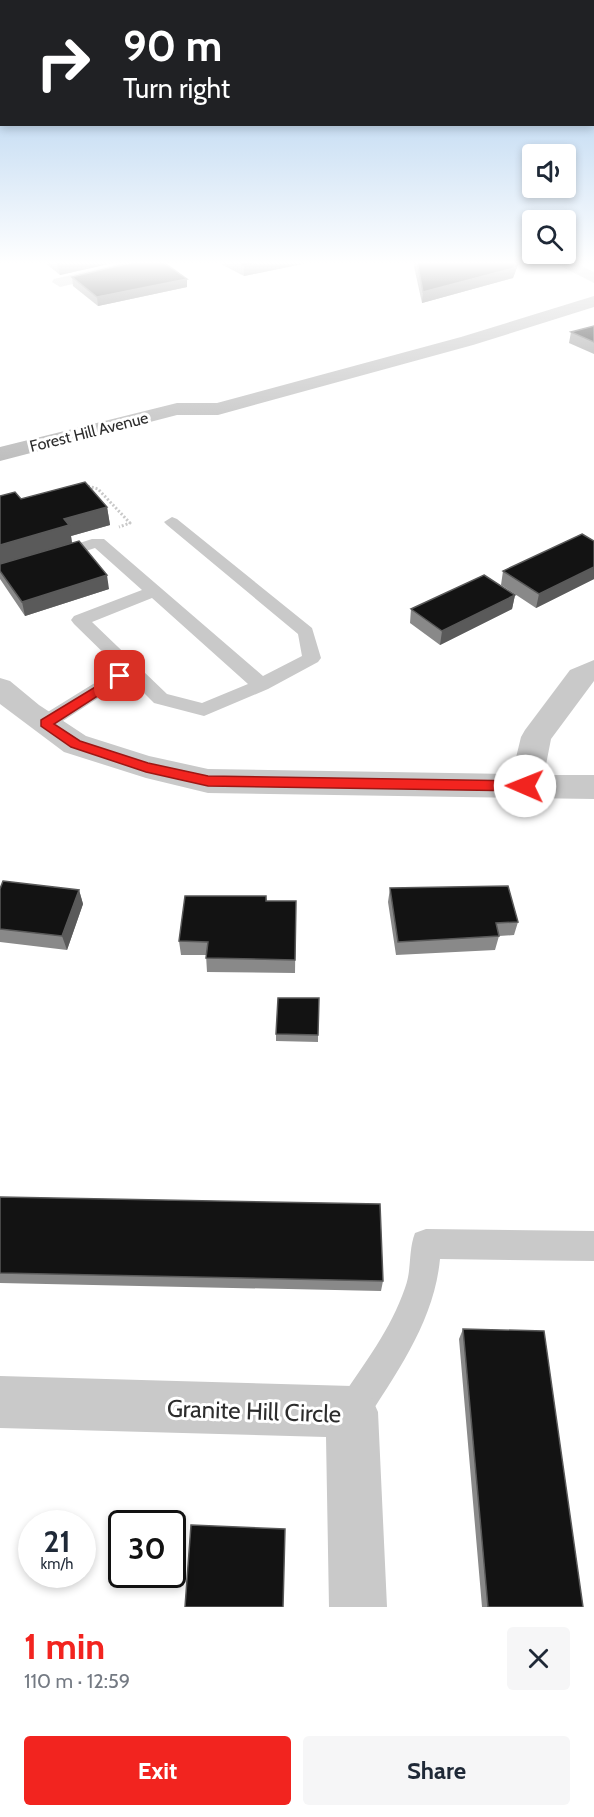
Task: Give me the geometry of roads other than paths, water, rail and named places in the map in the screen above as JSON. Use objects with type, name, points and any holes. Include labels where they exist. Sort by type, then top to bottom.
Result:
[{"type":"main road","points":[[321,362],[414,337]]},
{"type":"main road","name":"Forest Hill Avenue","points":[[0,454],[177,410],[229,406],[480,337]]},
{"type":"main road","name":"Forest Hill Avenue","points":[[177,410],[198,394],[209,392]]},
{"type":"street","points":[[525,786],[536,737],[580,677],[594,669]]},
{"type":"street","points":[[0,688],[75,744],[146,767],[208,781],[594,787]]},
{"type":"street","name":"Granite Hill Circle","points":[[0,1402],[352,1412],[358,1607]]},
{"type":"lane","points":[[154,591],[80,620],[161,699],[204,711],[312,658],[306,632],[172,522]]},
{"type":"lane","points":[[44,559],[98,542],[261,685]]},
{"type":"lane","points":[[45,723],[131,669]]},
{"type":"lane","points":[[352,1412],[405,1330],[422,1285],[426,1244],[594,1246]]}]
